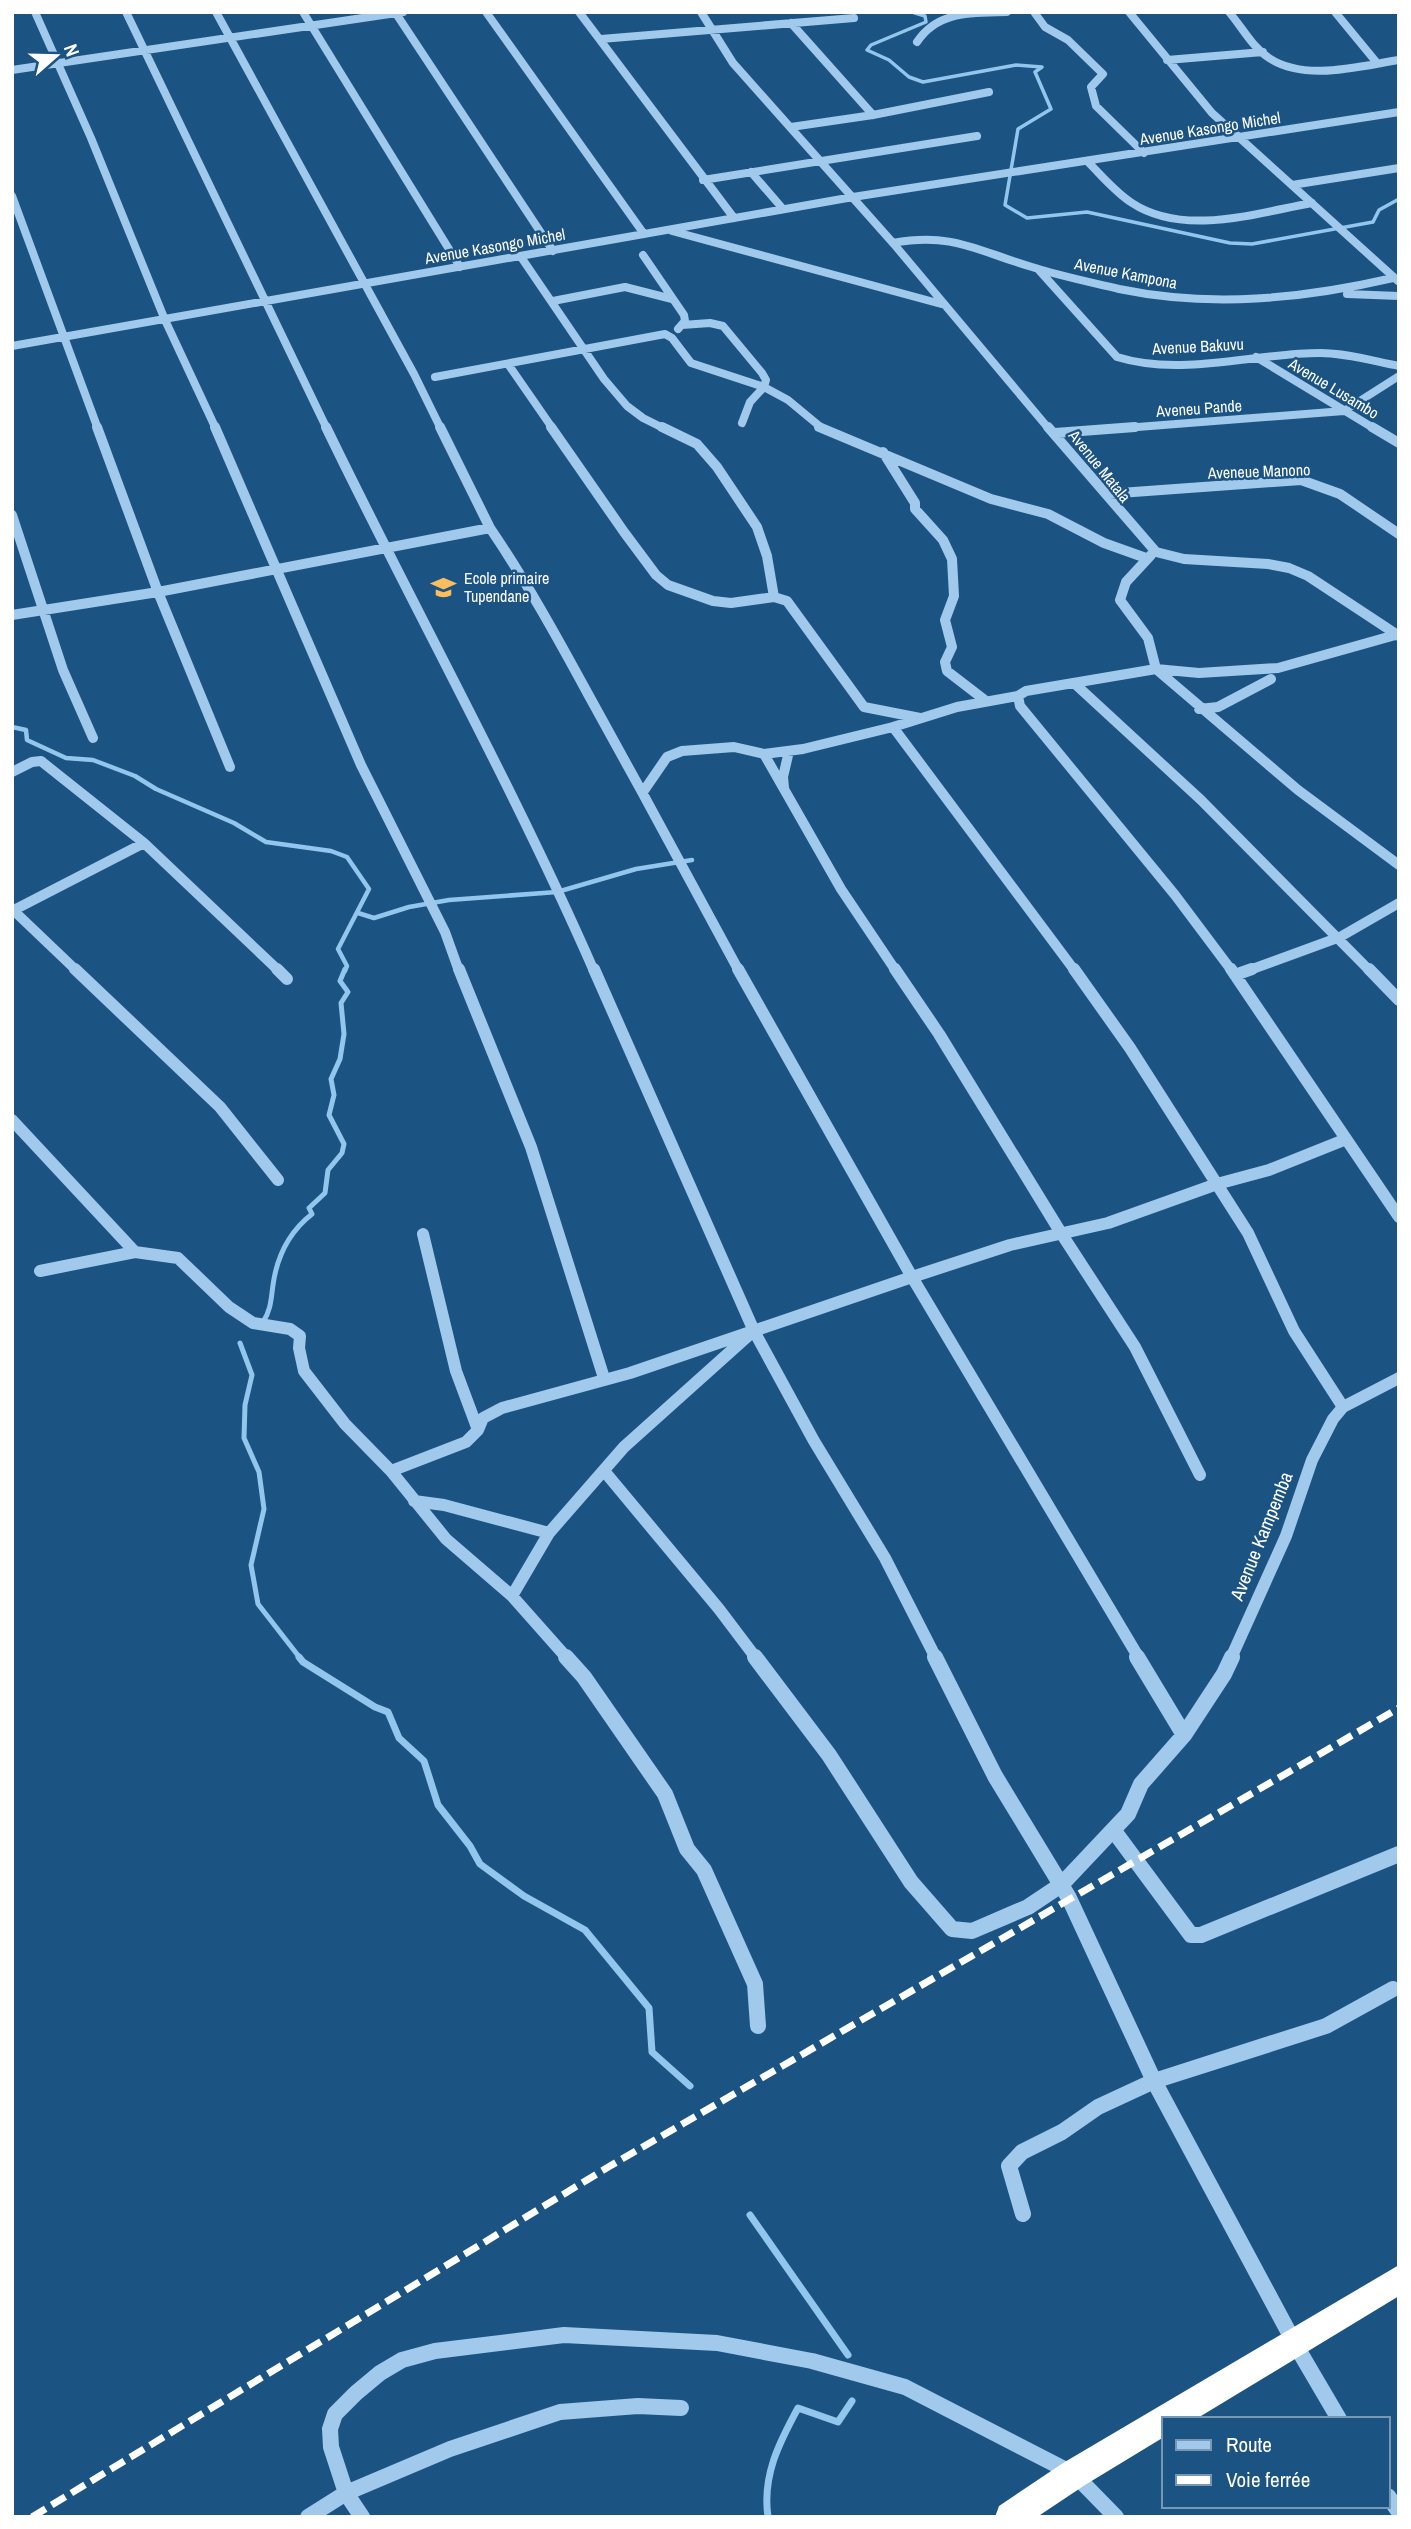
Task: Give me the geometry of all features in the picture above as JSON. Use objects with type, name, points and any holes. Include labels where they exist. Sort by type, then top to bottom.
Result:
[{"type":"highway","points":[[1171,2417],[1296,2344],[1399,2279]]},
{"type":"highway","points":[[1010,2517],[1073,2474],[1162,2422]]},
{"type":"street","points":[[35,12],[91,138],[165,320],[200,390],[274,568],[361,765],[445,932],[481,1029],[531,1147],[604,1377]]},
{"type":"street","points":[[126,12],[384,547],[477,725],[575,927],[754,1331],[814,1441],[885,1558],[995,1776],[1061,1885],[1154,2081],[1338,2417]]},
{"type":"street","points":[[216,12],[414,374],[490,527],[530,589],[738,970],[912,1277],[1184,1735]]},
{"type":"street","points":[[303,12],[460,267]]},
{"type":"street","points":[[486,12],[644,234]]},
{"type":"street","points":[[579,12],[734,218]]},
{"type":"street","name":"Avenue Matala","points":[[701,12],[733,63],[893,243],[1156,552]]},
{"type":"street","points":[[917,42],[934,23],[954,14],[1007,12]]},
{"type":"street","points":[[1034,12],[1045,27],[1068,40],[1103,74],[1091,87],[1096,106],[1144,153]]},
{"type":"street","points":[[1129,12],[1193,93],[1236,136],[1396,280]]},
{"type":"street","points":[[1230,12],[1263,52],[1283,67],[1306,70],[1399,60]]},
{"type":"street","points":[[1335,12],[1377,63]]},
{"type":"street","points":[[12,70],[398,13],[553,251]]},
{"type":"street","points":[[601,39],[853,18]]},
{"type":"street","points":[[791,23],[873,115]]},
{"type":"street","points":[[1167,60],[1263,52]]},
{"type":"street","points":[[791,127],[873,115],[989,92]]},
{"type":"street","name":"Avenue Kasongo Michel","points":[[12,346],[853,197],[1399,112]]},
{"type":"street","points":[[703,180],[977,136]]},
{"type":"street","points":[[1088,162],[1133,203],[1153,213],[1182,221],[1312,203]]},
{"type":"street","points":[[1292,185],[1399,168]]},
{"type":"street","points":[[751,172],[783,209]]},
{"type":"street","points":[[12,195],[158,592],[230,767]]},
{"type":"street","points":[[668,230],[945,305]]},
{"type":"street","points":[[893,243],[941,239]]},
{"type":"street","name":"Avenue Kampona","points":[[941,239],[1038,269],[1173,297],[1246,299],[1308,295],[1396,280]]},
{"type":"street","points":[[435,377],[677,330],[682,325],[684,315],[643,254]]},
{"type":"street","points":[[521,257],[604,379],[627,406],[643,418],[697,444],[718,467],[757,527],[767,556],[774,597]]},
{"type":"street","name":"Avenue Bakuvu","points":[[1038,269],[1117,357],[1124,361],[1136,364],[1178,363],[1321,353],[1347,355],[1399,366]]},
{"type":"street","points":[[553,302],[625,287],[672,299]]},
{"type":"street","points":[[1308,295],[1399,296]]},
{"type":"street","points":[[682,325],[717,324],[729,330],[762,373],[766,380],[764,387],[750,402],[742,423]]},
{"type":"street","points":[[665,334],[672,338],[691,363],[764,387],[788,400],[819,427],[991,499],[1048,514],[1078,531],[1146,558]]},
{"type":"street","name":"Avenue Lusambo","points":[[1256,357],[1399,443]]},
{"type":"street","points":[[508,364],[579,469],[662,580],[713,601],[731,603],[774,597],[787,601],[864,707],[920,718]]},
{"type":"street","points":[[1344,411],[1399,376]]},
{"type":"street","name":"Aveneu Pande","points":[[1055,433],[1344,411]]},
{"type":"street","points":[[883,452],[915,503],[915,509],[937,532],[951,553],[957,584],[949,615],[944,620],[953,645],[952,654],[945,662],[947,671],[986,701]]},
{"type":"street","name":"Aveneue Manono","points":[[1106,494],[1301,480],[1334,490],[1399,534]]},
{"type":"street","points":[[12,515],[63,670],[93,738]]},
{"type":"street","points":[[12,615],[158,592],[490,527]]},
{"type":"street","points":[[1398,635],[1308,576],[1289,568],[1268,564],[1184,559],[1156,552],[1146,558],[1126,582],[1120,600],[1149,638],[1156,669],[1199,709],[1298,790],[1399,865]]},
{"type":"street","points":[[643,792],[667,757],[682,751],[734,747],[764,754],[789,751],[893,727],[986,701],[1018,696],[1026,691],[1156,669],[1199,673],[1278,668],[1398,635]]},
{"type":"street","points":[[1199,709],[1218,707],[1271,679]]},
{"type":"street","points":[[1073,683],[1201,800],[1399,1000]]},
{"type":"street","points":[[1018,696],[1020,706],[1175,895],[1235,975],[1344,1140],[1399,1217]]},
{"type":"street","points":[[893,727],[1099,1003],[1248,1234],[1294,1332],[1343,1407],[1399,1378]]},
{"type":"street","points":[[784,791],[783,777],[789,751]]},
{"type":"street","points":[[764,754],[841,889],[939,1034],[1061,1233],[1135,1347],[1200,1475]]},
{"type":"street","points":[[12,772],[32,762],[41,761],[144,844],[288,979]]},
{"type":"street","points":[[144,844],[13,910],[220,1107],[278,1180]]},
{"type":"street","points":[[1235,975],[1339,940],[1376,920],[1399,903]]},
{"type":"street","points":[[12,1121],[135,1252]]},
{"type":"street","points":[[391,1471],[466,1442],[478,1430],[484,1418],[502,1408],[604,1377],[630,1373],[1010,1245],[1108,1223],[1217,1184],[1269,1170],[1344,1140]]},
{"type":"street","points":[[424,1234],[456,1371],[478,1430]]},
{"type":"street","points":[[40,1271],[135,1252],[178,1258],[229,1307],[253,1323],[290,1329],[300,1336],[299,1348],[304,1371],[345,1424],[391,1471],[446,1539],[512,1596],[584,1677],[665,1794],[687,1849],[704,1870],[755,1983],[758,2026]]},
{"type":"street","points":[[512,1596],[549,1533],[605,1472],[624,1447],[754,1331]]},
{"type":"street","name":"Avenue Kampemba","points":[[1061,1885],[1128,1814],[1141,1784],[1184,1735],[1224,1674],[1286,1536],[1312,1460],[1343,1407]]},
{"type":"street","points":[[605,1472],[719,1609],[829,1755],[911,1882],[953,1929],[972,1931],[1028,1907],[1061,1885]]},
{"type":"street","points":[[414,1501],[444,1505],[549,1533]]},
{"type":"street","points":[[1114,1831],[1191,1935],[1201,1935],[1399,1854]]},
{"type":"street","points":[[1023,2214],[1011,2178],[1009,2166],[1012,2160],[1062,2132],[1098,2107],[1154,2081],[1326,2026],[1393,1989]]},
{"type":"street","points":[[362,2517],[346,2493],[331,2447],[330,2429],[335,2414],[380,2373],[402,2360],[435,2351],[564,2335],[717,2343],[812,2361],[905,2387],[1073,2474],[1116,2517]]},
{"type":"street","points":[[308,2517],[346,2493],[450,2449],[560,2412],[638,2406],[681,2408]]},
{"type":"waterway","points":[[912,12],[925,16],[926,22],[871,45],[867,50],[889,60],[909,77],[923,82],[1016,65],[1042,67],[1035,72],[1051,109],[1018,129],[1005,205],[1027,218],[1087,212],[1230,243],[1252,244],[1373,222],[1379,210],[1399,199]]},
{"type":"waterway","points":[[12,727],[26,730],[27,740],[66,758],[93,760],[135,776],[156,789],[234,823],[266,842],[331,851],[347,857],[369,889],[338,949],[347,966],[345,971]]},
{"type":"waterway","points":[[358,913],[374,918],[409,907],[449,900],[557,892],[636,869],[692,860]]},
{"type":"waterway","points":[[263,1322],[269,1309],[281,1255],[297,1229],[312,1214],[309,1208],[325,1193],[328,1170],[342,1153],[344,1144],[329,1115],[334,1095],[331,1079],[340,1059],[344,1034],[341,1003],[348,992],[340,981],[345,969]]},
{"type":"waterway","points":[[240,1343],[252,1375],[245,1405],[244,1438],[259,1472],[264,1509],[251,1565],[258,1604],[300,1658]]},
{"type":"waterway","points":[[299,1657],[375,1707],[388,1712],[399,1738],[424,1761],[438,1805],[470,1846],[480,1864],[524,1896],[585,1930],[649,2008],[652,2052],[690,2086]]},
{"type":"waterway","points":[[750,2215],[848,2355]]},
{"type":"waterway","points":[[768,2517],[767,2488],[770,2474],[784,2434],[798,2408],[838,2422],[852,2401]]},
{"type":"railway","points":[[32,2517],[610,2166],[1399,1708]]},
{"type":"place","name":"Ecole primaire Tupendane","points":[[444,587]]}]
